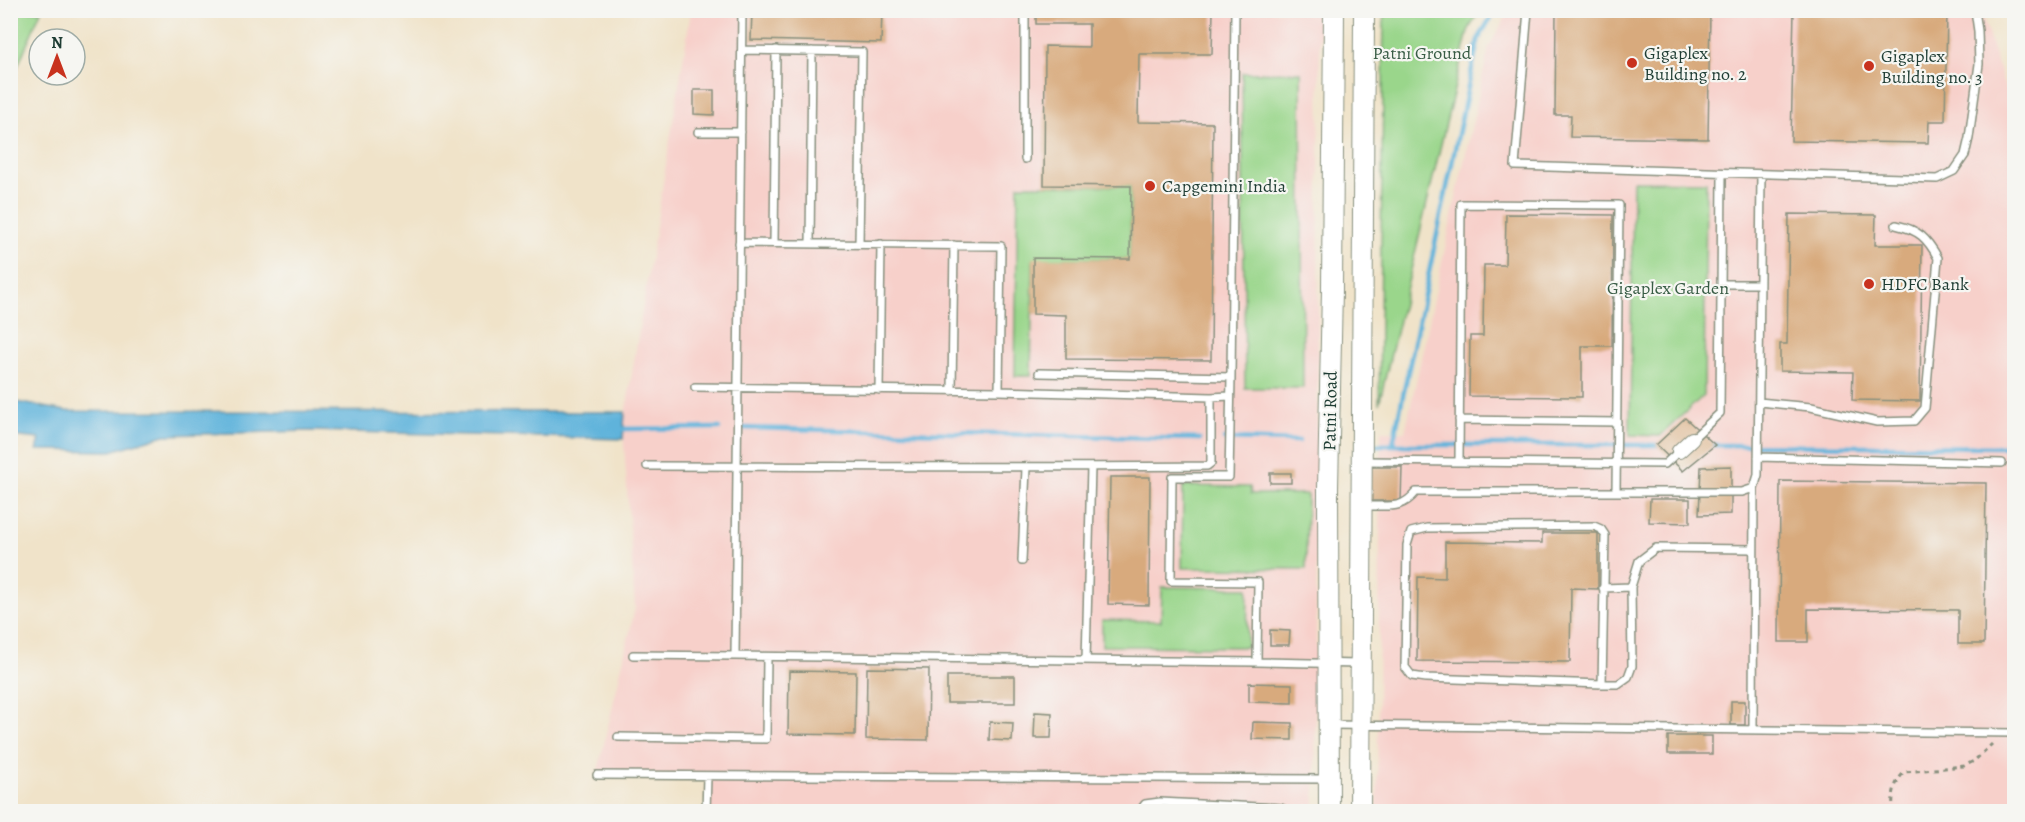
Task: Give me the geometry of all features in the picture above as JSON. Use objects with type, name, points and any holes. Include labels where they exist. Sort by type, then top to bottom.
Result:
[{"type":"main road","name":"Patni Road","points":[[1329,812],[1328,488],[1334,10]]},
{"type":"main road","name":"Patni Road","points":[[1360,812],[1364,10]]},
{"type":"street","points":[[1679,451],[1692,439]]},
{"type":"lane","points":[[735,656],[742,10]]},
{"type":"lane","points":[[1025,10],[1025,159]]},
{"type":"lane","points":[[1235,10],[1230,477],[1172,477],[1171,581],[1258,582],[1257,662]]},
{"type":"lane","points":[[1528,10],[1515,166],[1937,179],[1954,171],[1965,155],[1969,138],[1979,64],[1975,10]]},
{"type":"lane","points":[[742,50],[862,52],[859,244]]},
{"type":"lane","points":[[774,243],[776,50]]},
{"type":"lane","points":[[810,244],[812,51]]},
{"type":"lane","points":[[698,132],[741,132]]},
{"type":"lane","points":[[1692,439],[1720,413],[1722,174]]},
{"type":"lane","points":[[1753,729],[1753,549],[1754,488],[1758,476],[1761,174]]},
{"type":"lane","points":[[1459,461],[1461,204],[1619,205],[1616,492]]},
{"type":"lane","points":[[1759,402],[1811,407],[1877,422],[1914,421],[1925,408],[1938,258],[1931,244],[1914,229],[1896,225]]},
{"type":"lane","points":[[740,243],[1001,246],[999,391]]},
{"type":"lane","points":[[879,390],[881,244]]},
{"type":"lane","points":[[952,390],[954,245]]},
{"type":"lane","points":[[1721,284],[1760,284]]},
{"type":"lane","points":[[1040,373],[1231,377]]},
{"type":"lane","points":[[695,387],[999,391],[1211,397],[1230,400]]},
{"type":"lane","points":[[647,466],[1026,468],[1208,466],[1212,455],[1211,397]]},
{"type":"lane","points":[[1459,420],[1617,422]]},
{"type":"lane","points":[[1362,461],[1665,464],[1679,451]]},
{"type":"lane","points":[[1758,457],[2002,463]]},
{"type":"lane","points":[[1086,660],[1091,467]]},
{"type":"lane","points":[[1022,561],[1026,468]]},
{"type":"lane","points":[[1362,506],[1398,505],[1408,502],[1416,492],[1742,492],[1754,488]]},
{"type":"lane","points":[[1602,684],[1605,535],[1601,528],[1594,526],[1426,528],[1411,532],[1407,545],[1405,667],[1412,676],[1426,678],[1602,684],[1618,684],[1629,677],[1632,666],[1631,587],[1639,561],[1656,548],[1753,549]]},
{"type":"lane","points":[[1603,588],[1631,587]]},
{"type":"lane","points":[[633,655],[1361,664]]},
{"type":"lane","points":[[618,737],[766,739],[767,657]]},
{"type":"lane","points":[[1330,725],[2014,733]]},
{"type":"lane","points":[[597,775],[1329,779]]},
{"type":"lane","points":[[706,812],[707,776]]},
{"type":"lane","points":[[1139,812],[1145,804],[1160,802],[1281,808],[1290,812]]},
{"type":"path","points":[[1893,812],[1894,787],[1898,778],[1905,772],[1964,766],[1974,761],[1995,741]]},
{"type":"shaded area","points":[[691,11],[1320,11],[1315,811],[706,811],[707,777],[597,775],[635,608],[623,429]]},
{"type":"shaded area","name":"Gigaplex Garden","points":[[1509,11],[1981,11],[2014,116],[2014,811],[1377,812],[1381,431],[1405,432],[1489,47]]},
{"type":"green space","points":[[10,11],[41,11],[34,27],[27,27],[27,44],[11,82]]},
{"type":"green space","name":"Patni Ground","points":[[1384,11],[1479,11],[1468,31],[1379,404]]},
{"type":"green space","points":[[1301,72],[1303,388],[1245,388],[1242,73]]},
{"type":"green space","name":"Gigaplex Garden","points":[[1633,181],[1706,182],[1704,395],[1660,436],[1630,435]]},
{"type":"green space","points":[[1018,185],[1131,186],[1130,259],[1033,259],[1031,376],[1015,376]]},
{"type":"green space","points":[[1183,486],[1250,487],[1251,494],[1307,494],[1306,569],[1182,568]]},
{"type":"green space","points":[[1162,587],[1248,588],[1247,647],[1102,646],[1102,620],[1161,621]]},
{"type":"water","points":[[11,401],[66,411],[625,412],[623,439],[310,431],[165,435],[111,451],[37,450],[40,439],[11,436]]},
{"type":"building","points":[[752,10],[882,10],[881,43],[751,40]]},
{"type":"building","name":"Capgemini India","points":[[1036,10],[1213,10],[1212,54],[1139,54],[1138,122],[1213,123],[1211,360],[1066,359],[1066,315],[1033,314],[1033,258],[1130,259],[1131,186],[1044,185],[1045,46],[1089,47],[1089,24],[1036,24]]},
{"type":"building","name":"Gigaplex Building no. 2","points":[[1556,10],[1710,10],[1708,139],[1570,137],[1571,115],[1555,115]]},
{"type":"building","name":"Gigaplex Building no. 3","points":[[1794,10],[1947,10],[1945,121],[1929,121],[1928,143],[1791,141]]},
{"type":"building","points":[[694,90],[714,90],[714,115],[694,114]]},
{"type":"building","points":[[1506,214],[1613,215],[1612,346],[1582,346],[1582,397],[1469,396],[1470,336],[1483,336],[1484,265],[1505,265]]},
{"type":"building","points":[[1789,214],[1876,215],[1875,245],[1922,245],[1920,401],[1852,400],[1853,372],[1780,371],[1780,344],[1787,344]]},
{"type":"building","points":[[1685,418],[1715,445],[1683,471],[1656,445]]},
{"type":"building","points":[[1731,466],[1731,514],[1699,515],[1701,467]]},
{"type":"building","points":[[1370,467],[1402,467],[1401,501],[1369,501]]},
{"type":"building","points":[[1270,473],[1291,473],[1291,483],[1270,483]]},
{"type":"building","points":[[1110,477],[1150,477],[1149,605],[1108,604]]},
{"type":"building","points":[[1780,481],[1986,483],[1984,644],[1958,644],[1958,610],[1808,609],[1808,642],[1779,642]]},
{"type":"building","points":[[1650,499],[1690,499],[1690,523],[1649,522]]},
{"type":"building","points":[[1542,533],[1598,533],[1598,589],[1571,588],[1570,662],[1417,661],[1418,577],[1445,578],[1445,542],[1542,543]]},
{"type":"building","points":[[1270,630],[1290,631],[1289,645],[1270,645]]},
{"type":"building","points":[[867,668],[929,669],[928,740],[866,739]]},
{"type":"building","points":[[789,671],[856,672],[855,735],[788,734]]},
{"type":"building","points":[[947,676],[1015,676],[1015,703],[947,703]]},
{"type":"building","points":[[1249,683],[1292,684],[1292,703],[1249,702]]},
{"type":"building","points":[[1731,701],[1745,701],[1745,725],[1731,725]]},
{"type":"building","points":[[1035,712],[1052,713],[1051,738],[1034,738]]},
{"type":"building","points":[[990,722],[1013,723],[1012,741],[989,740]]},
{"type":"building","points":[[1253,722],[1292,723],[1292,740],[1252,739]]},
{"type":"building","points":[[1668,736],[1712,736],[1712,754],[1668,754]]},
{"type":"waterway","points":[[1393,443],[1478,40],[1495,10]]},
{"type":"waterway","points":[[619,429],[719,428]]},
{"type":"waterway","points":[[743,428],[1200,439]]},
{"type":"waterway","points":[[1224,439],[1299,441]]},
{"type":"waterway","points":[[1376,445],[1661,445]]},
{"type":"waterway","points":[[1711,445],[2014,447]]},
{"type":"place","name":"Gigaplex Building no. 2","points":[[1632,63]]},
{"type":"place","name":"Gigaplex Building no. 3","points":[[1869,66]]},
{"type":"place","name":"Capgemini India","points":[[1150,186]]},
{"type":"place","name":"HDFC Bank","points":[[1869,284]]}]
